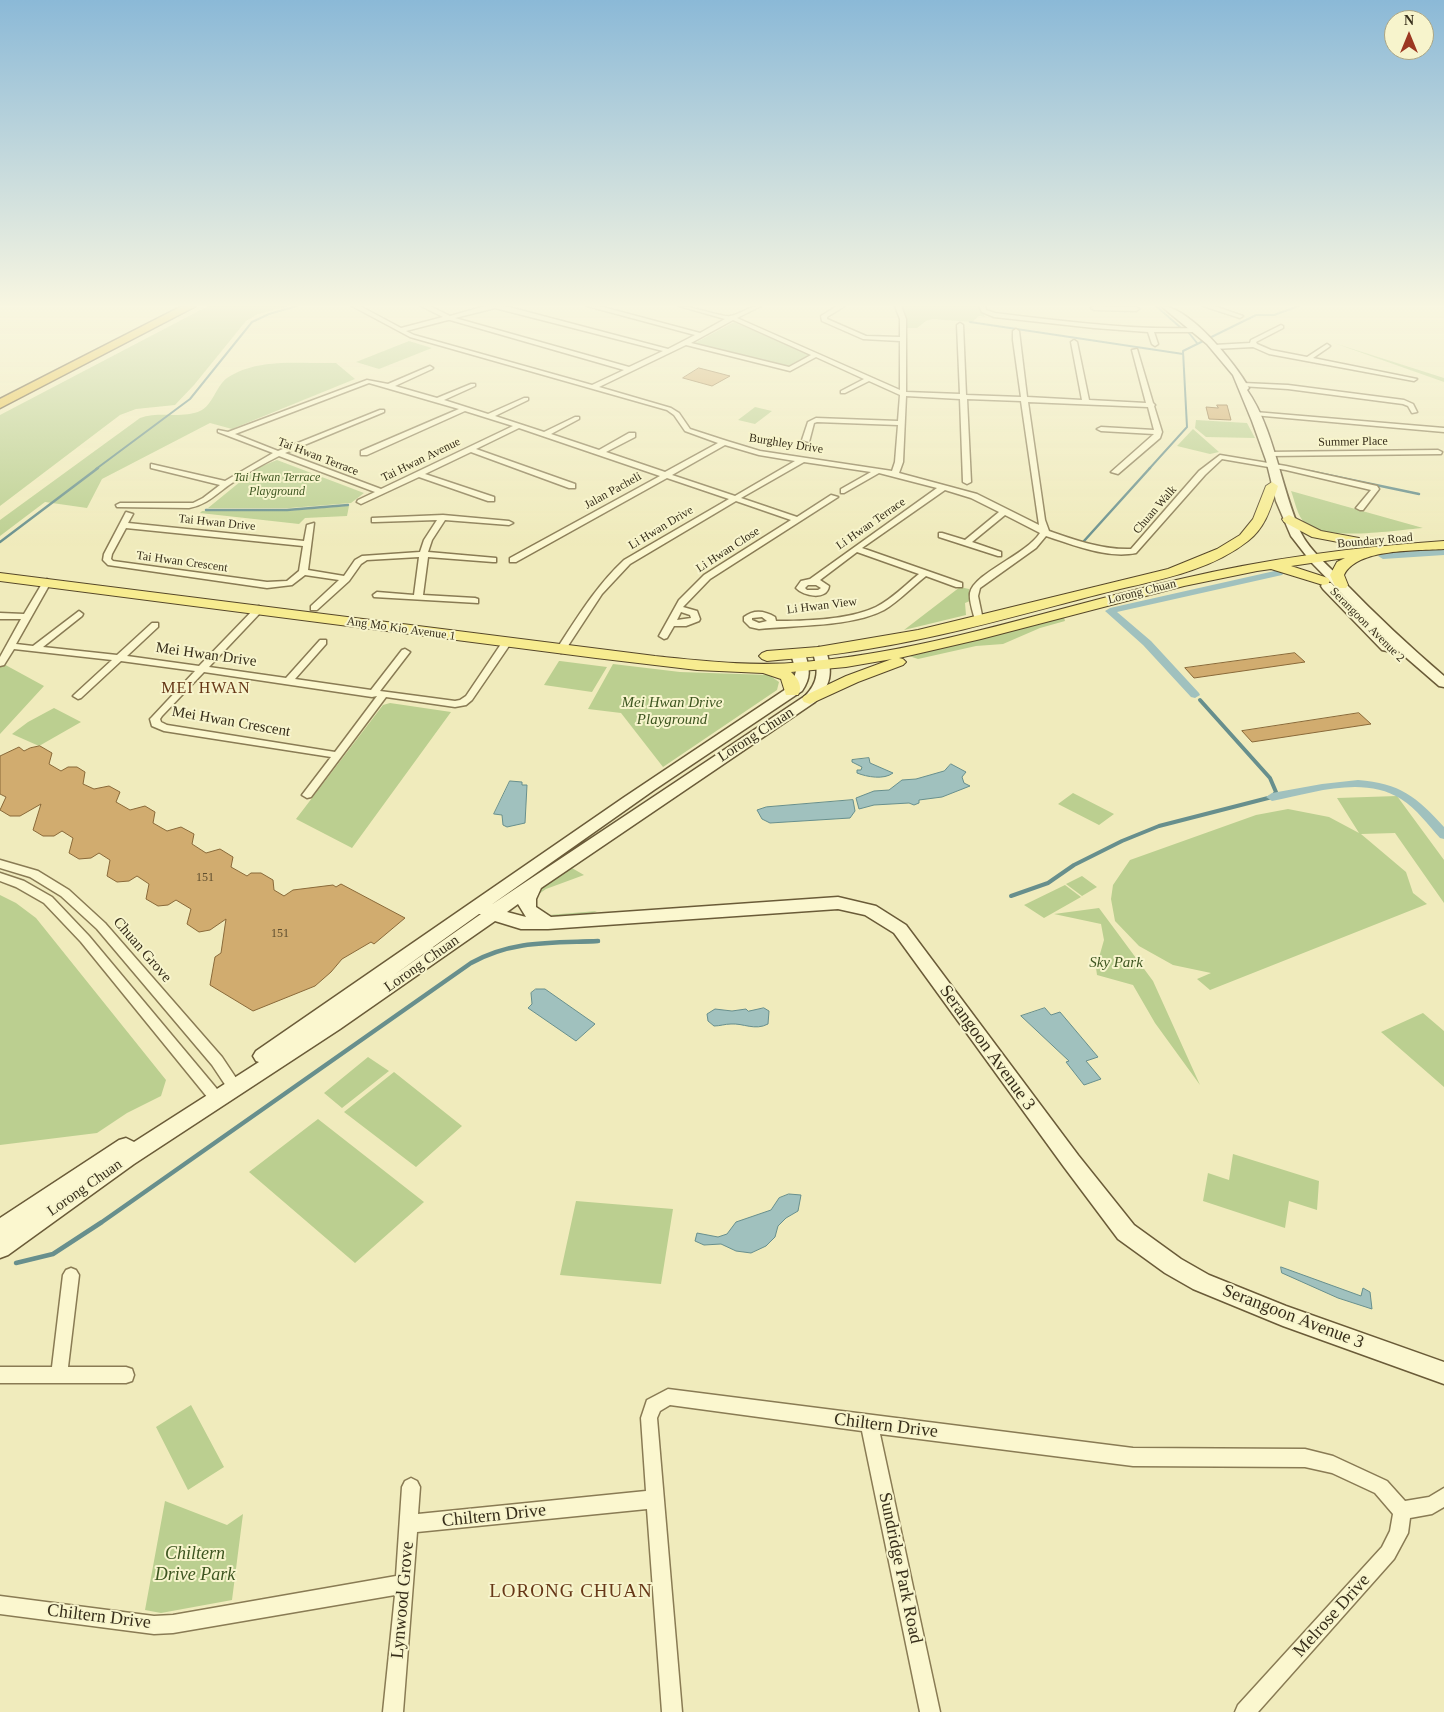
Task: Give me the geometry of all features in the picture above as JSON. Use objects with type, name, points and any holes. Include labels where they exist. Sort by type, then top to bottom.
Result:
[{"type":"highway","points":[[0,404],[26,386]]},
{"type":"highway","points":[[0,392],[18,390],[26,386]]},
{"type":"highway","points":[[0,410],[16,400],[18,390]]},
{"type":"main road","points":[[1243,386],[1242,390],[1255,414],[1269,454]]},
{"type":"main road","points":[[1274,476],[1289,519],[1305,553]]},
{"type":"main road","points":[[1174,571],[1217,554],[1238,542],[1260,521],[1274,476]]},
{"type":"main road","points":[[1289,519],[1318,534],[1354,541]]},
{"type":"main road","name":"Boundary Road","points":[[1305,553],[1354,541],[1444,536]]},
{"type":"main road","name":"Boundary Road","points":[[1305,553],[1444,545]]},
{"type":"main road","points":[[1341,585],[1338,575],[1342,565],[1349,560],[1379,549]]},
{"type":"main road","name":"Lorong Chuan","points":[[232,1083],[478,905],[686,762],[731,735],[792,692],[802,682],[800,660],[887,655],[1305,553]]},
{"type":"main road","name":"Lorong Chuan","points":[[821,658],[1174,571],[1305,553]]},
{"type":"main road","name":"Serangoon Avenue 2","points":[[1305,553],[1323,581],[1380,640],[1444,696]]},
{"type":"main road","name":"Serangoon Avenue 2","points":[[1305,553],[1341,585],[1400,645],[1444,683]]},
{"type":"main road","name":"Ang Mo Kio Avenue 1","points":[[0,565],[565,644],[706,667],[755,668],[800,660]]},
{"type":"main road","points":[[1248,568],[1292,570],[1323,581]]},
{"type":"main road","name":"Ang Mo Kio Avenue 1","points":[[0,577],[506,642],[565,644],[800,660]]},
{"type":"main road","points":[[810,700],[852,679],[945,642]]},
{"type":"main road","name":"Lorong Chuan","points":[[232,1083],[373,998],[608,834],[810,700],[819,691],[823,683],[821,658]]},
{"type":"main road","points":[[755,668],[787,676],[792,684],[792,692]]},
{"type":"main road","points":[[686,762],[700,764],[705,769]]},
{"type":"main road","points":[[592,826],[598,832],[608,834]]},
{"type":"main road","points":[[534,885],[526,899],[525,906],[528,911],[548,923]]},
{"type":"main road","name":"Serangoon Avenue 3","points":[[478,905],[493,914],[520,923],[548,923],[838,903],[870,910],[900,929],[1071,1161],[1108,1206],[1126,1232],[1173,1266],[1202,1282],[1283,1315],[1444,1373]]},
{"type":"main road","name":"Lorong Chuan","points":[[0,1230],[214,1095]]},
{"type":"street","name":"Li Hwan Close","points":[[229,434],[352,386]]},
{"type":"street","name":"Li Hwan Close","points":[[389,386],[545,434],[798,520]]},
{"type":"street","points":[[438,400],[471,386]]},
{"type":"street","name":"Burghley Drive","points":[[585,386],[673,411],[679,415],[687,430],[759,453],[878,470],[974,496],[1045,532]]},
{"type":"street","points":[[592,388],[597,386]]},
{"type":"street","points":[[843,392],[855,386]]},
{"type":"street","points":[[885,386],[904,394],[1152,406]]},
{"type":"street","points":[[895,474],[899,462],[904,386]]},
{"type":"street","points":[[963,386],[967,482]]},
{"type":"street","points":[[979,620],[974,596],[976,587],[1026,551],[1045,532],[1041,520],[1022,386]]},
{"type":"street","points":[[1083,386],[1086,403]]},
{"type":"street","points":[[1116,472],[1157,436],[1158,432],[1146,386]]},
{"type":"street","points":[[1243,386],[1288,387],[1404,402],[1411,405],[1414,412]]},
{"type":"street","points":[[489,416],[526,399]]},
{"type":"street","points":[[364,453],[464,409]]},
{"type":"street","points":[[120,505],[195,506],[204,502],[251,466],[382,411]]},
{"type":"street","points":[[1255,414],[1444,430]]},
{"type":"street","points":[[545,434],[577,418]]},
{"type":"street","points":[[806,440],[811,422],[816,420],[901,423]]},
{"type":"street","name":"Tai Hwan Avenue","points":[[362,502],[518,426]]},
{"type":"street","points":[[1101,429],[1158,432]]},
{"type":"street","name":"Tai Hwan Terrace","points":[[220,431],[381,492]]},
{"type":"street","points":[[600,453],[632,435]]},
{"type":"street","name":"Jalan Pacheli","points":[[513,560],[724,443]]},
{"type":"street","points":[[470,449],[572,486]]},
{"type":"street","name":"Summer Place","points":[[1269,454],[1438,452]]},
{"type":"street","points":[[1269,454],[1274,476],[1275,511],[1305,553]]},
{"type":"street","name":"Chuan Walk","points":[[1045,532],[1078,544],[1116,552],[1131,552],[1137,548],[1216,459],[1229,457],[1274,476]]},
{"type":"street","name":"Li Hwan Drive","points":[[565,644],[599,590],[616,572],[636,556],[803,459]]},
{"type":"street","points":[[154,466],[226,484]]},
{"type":"street","points":[[844,491],[878,470]]},
{"type":"street","points":[[418,474],[491,499]]},
{"type":"street","points":[[1274,476],[1374,488],[1360,508]]},
{"type":"street","name":"Li Hwan Terrace","points":[[813,581],[944,487]]},
{"type":"street","name":"Li Hwan Close","points":[[664,636],[688,594],[706,577],[834,498]]},
{"type":"street","points":[[966,543],[1005,512]]},
{"type":"street","name":"Tai Hwan Crescent","points":[[129,514],[107,556],[108,562],[114,565],[274,586],[292,582],[303,572]]},
{"type":"street","points":[[375,520],[443,517],[509,523]]},
{"type":"street","points":[[418,598],[424,554],[428,540],[443,517]]},
{"type":"street","points":[[1025,522],[1041,520]]},
{"type":"street","name":"Tai Hwan Drive","points":[[124,525],[307,544]]},
{"type":"street","points":[[311,525],[303,572],[346,579]]},
{"type":"street","points":[[942,535],[998,554]]},
{"type":"street","points":[[856,549],[959,585]]},
{"type":"street","points":[[314,608],[346,579],[358,562],[365,558],[424,554],[494,560]]},
{"type":"street","name":"Li Hwan View","points":[[769,624],[814,621],[866,614],[880,608],[925,573]]},
{"type":"street","points":[[1,663],[47,582]]},
{"type":"street","points":[[377,594],[475,601]]},
{"type":"street","name":"Mei Hwan Crescent","points":[[259,609],[157,716],[155,723],[157,726],[337,755]]},
{"type":"street","points":[[672,623],[686,623],[696,619],[694,613],[678,610]]},
{"type":"street","points":[[36,648],[79,614]]},
{"type":"street","points":[[0,616],[26,617]]},
{"type":"street","name":"Mei Hwan Drive","points":[[78,696],[155,626]]},
{"type":"street","points":[[288,681],[323,642]]},
{"type":"street","name":"Mei Hwan Drive","points":[[11,646],[202,669],[440,704],[463,703],[469,698],[506,642]]},
{"type":"street","points":[[306,795],[337,755],[405,652]]},
{"type":"street","name":"Chuan Grove","points":[[0,864],[34,874],[65,893],[94,920],[217,1061],[232,1083]]},
{"type":"street","points":[[0,877],[20,884],[48,900],[85,939],[214,1095]]},
{"type":"street","name":"Lorong Chuan","points":[[0,1248],[232,1083]]},
{"type":"street","points":[[59,1375],[71,1275]]},
{"type":"street","points":[[0,1375],[126,1375]]},
{"type":"street","name":"Chiltern Drive","points":[[409,1524],[656,1499],[649,1418],[653,1406],[668,1397],[1133,1456],[1305,1458],[1333,1465],[1381,1487],[1402,1511]]},
{"type":"street","name":"Sundridge Park Road","points":[[869,1424],[930,1712]]},
{"type":"street","name":"Lynwood Grove","points":[[393,1712],[405,1584],[411,1487]]},
{"type":"street","points":[[1402,1511],[1432,1505],[1444,1497]]},
{"type":"street","points":[[656,1499],[672,1712]]},
{"type":"street","name":"Melrose Drive","points":[[1245,1712],[1388,1553],[1399,1533],[1402,1511]]},
{"type":"street","name":"Chiltern Drive","points":[[0,1605],[154,1625],[173,1624],[405,1584]]},
{"type":"green space","points":[[56,386],[193,386],[175,405],[136,409],[120,415],[0,506],[0,415]]},
{"type":"green space","points":[[220,386],[338,386],[232,429],[210,423],[102,479],[87,508],[45,502],[0,536],[0,520],[140,418],[200,411],[208,404]]},
{"type":"green space","points":[[755,407],[772,411],[755,424],[738,420]]},
{"type":"green space","points":[[1196,420],[1247,423],[1255,438],[1206,437],[1195,428]]},
{"type":"green space","points":[[1193,429],[1219,452],[1210,454],[1177,446]]},
{"type":"green space","name":"Tai Hwan Terrace Playground","points":[[277,460],[364,493],[351,503],[290,508],[208,508],[257,468]]},
{"type":"green space","points":[[1291,491],[1423,528],[1361,533],[1328,532],[1314,529],[1305,523],[1300,516]]},
{"type":"green space","points":[[349,506],[347,516],[305,518],[299,524],[200,513],[202,511],[286,511]]},
{"type":"green space","points":[[960,587],[969,589],[970,601],[965,603],[966,615],[904,630]]},
{"type":"green space","points":[[1063,614],[1065,621],[1040,628],[1003,644],[976,646],[918,659],[906,655]]},
{"type":"green space","points":[[559,661],[607,667],[592,692],[544,685]]},
{"type":"green space","points":[[0,662],[44,686],[0,734]]},
{"type":"green space","name":"Mei Hwan Drive Playground","points":[[613,664],[680,672],[769,675],[779,682],[777,690],[663,767],[621,713],[588,709]]},
{"type":"green space","points":[[390,703],[451,712],[352,848],[296,819],[383,705]]},
{"type":"green space","points":[[54,708],[81,722],[39,746],[12,734],[28,722]]},
{"type":"green space","points":[[1073,793],[1114,814],[1099,825],[1058,804]]},
{"type":"green space","points":[[1397,796],[1444,860],[1444,903],[1395,833],[1361,834],[1406,872],[1413,893],[1427,904],[1210,990],[1197,979],[1211,973],[1173,965],[1139,946],[1115,921],[1111,899],[1113,885],[1130,860],[1256,815],[1288,809],[1329,817],[1359,833],[1337,798]]},
{"type":"green space","points":[[565,864],[584,875],[546,889],[536,896],[535,911],[549,915],[597,911],[581,916],[563,917],[545,915],[528,911],[526,903],[531,889],[544,877]]},
{"type":"green space","points":[[1082,876],[1097,887],[1082,896],[1066,884]]},
{"type":"green space","points":[[1065,885],[1081,897],[1044,918],[1024,905]]},
{"type":"green space","points":[[0,895],[16,903],[36,918],[166,1080],[161,1096],[127,1113],[97,1133],[0,1145]]},
{"type":"green space","name":"Sky Park","points":[[1099,908],[1153,981],[1200,1085],[1155,1023],[1133,985],[1097,975],[1096,968],[1104,940],[1101,924],[1054,914]]},
{"type":"green space","points":[[1423,1013],[1444,1031],[1444,1087],[1381,1032]]},
{"type":"green space","points":[[368,1057],[389,1071],[342,1108],[324,1093]]},
{"type":"green space","points":[[394,1072],[462,1126],[416,1167],[344,1112]]},
{"type":"green space","points":[[318,1119],[424,1202],[355,1263],[249,1172]]},
{"type":"green space","points":[[1233,1154],[1319,1181],[1317,1210],[1289,1201],[1285,1228],[1203,1201],[1208,1173],[1229,1180]]},
{"type":"green space","points":[[576,1201],[673,1209],[661,1284],[560,1275]]},
{"type":"green space","points":[[191,1405],[224,1467],[188,1490],[156,1427]]},
{"type":"green space","name":"Chiltern Drive Park","points":[[165,1501],[227,1525],[243,1514],[232,1600],[161,1613],[145,1610]]},
{"type":"water","points":[[869,758],[870,763],[893,773],[885,777],[870,777],[857,773],[857,770],[861,770],[862,767],[852,762],[852,760]]},
{"type":"water","points":[[951,764],[966,772],[962,777],[964,783],[970,786],[942,797],[919,800],[919,803],[914,805],[909,803],[874,805],[859,809],[856,798],[874,791],[889,790],[902,780],[916,779],[944,771]]},
{"type":"water","points":[[510,781],[522,782],[522,785],[527,785],[525,823],[507,827],[503,825],[502,815],[494,814]]},
{"type":"water","points":[[853,800],[855,811],[850,818],[770,823],[762,819],[757,810],[766,807]]},
{"type":"water","points":[[536,989],[545,989],[595,1024],[576,1041],[528,1008],[532,1004],[531,993]]},
{"type":"water","points":[[764,1008],[769,1011],[768,1024],[763,1026],[754,1027],[731,1024],[714,1026],[708,1021],[707,1014],[715,1009],[732,1011],[746,1009],[748,1011]]},
{"type":"water","points":[[1045,1008],[1051,1015],[1060,1012],[1098,1057],[1086,1061],[1101,1079],[1084,1085],[1066,1062],[1069,1061],[1021,1016]]},
{"type":"water","points":[[789,1194],[801,1195],[798,1211],[786,1218],[778,1226],[775,1237],[766,1246],[751,1253],[736,1251],[721,1244],[704,1245],[695,1241],[697,1233],[718,1237],[727,1234],[736,1222],[771,1210],[779,1198]]},
{"type":"water","points":[[1281,1267],[1361,1296],[1363,1288],[1370,1292],[1372,1309],[1338,1298],[1282,1273]]},
{"type":"building","points":[[1217,405],[1227,405],[1231,420],[1209,419],[1206,407],[1218,408]]},
{"type":"building","points":[[1295,653],[1305,662],[1194,678],[1185,668]]},
{"type":"building","points":[[1359,713],[1371,724],[1252,742],[1242,731]]},
{"type":"building","points":[[40,746],[52,753],[49,764],[61,771],[68,767],[77,767],[85,772],[83,784],[94,789],[109,786],[120,792],[116,802],[130,810],[145,806],[155,812],[153,823],[167,831],[181,827],[194,834],[192,844],[206,853],[220,849],[233,857],[231,867],[247,876],[251,873],[261,873],[273,880],[274,890],[284,896],[293,890],[333,885],[336,887],[341,884],[405,918],[374,944],[371,942],[342,959],[315,986],[253,1011],[210,985],[215,957],[221,953],[226,919],[210,930],[199,932],[187,924],[191,909],[176,900],[168,905],[158,906],[146,899],[149,884],[137,876],[129,881],[117,882],[107,876],[110,860],[99,853],[91,858],[79,859],[69,853],[73,838],[62,831],[54,836],[43,836],[33,830],[41,804],[20,816],[10,816],[0,810],[6,797],[0,794],[0,756],[19,747],[24,751]]},
{"type":"waterway","points":[[96,469],[190,399],[201,386]]},
{"type":"waterway","points":[[1149,469],[1187,427],[1185,386]]},
{"type":"waterway","points":[[0,542],[98,468]]},
{"type":"waterway","points":[[1084,541],[1150,468]]},
{"type":"waterway","points":[[1309,471],[1419,494]]},
{"type":"waterway","points":[[206,510],[287,510],[348,505]]},
{"type":"waterway","points":[[1383,556],[1444,552]]},
{"type":"waterway","points":[[1195,695],[1147,643],[1110,611],[1279,573]]},
{"type":"waterway","points":[[1011,896],[1048,883],[1074,865],[1122,841],[1159,826],[1272,797],[1276,792],[1270,778],[1200,700]]},
{"type":"waterway","points":[[1272,797],[1322,787],[1358,784],[1375,785],[1391,789],[1405,796],[1421,809],[1444,835]]},
{"type":"waterway","points":[[16,1263],[53,1254],[102,1222],[471,963],[517,946],[598,941],[578,942]]},
{"type":"district","name":"MEI HWAN","points":[[206,689]]},
{"type":"district","name":"LORONG CHUAN","points":[[571,1592]]}]
